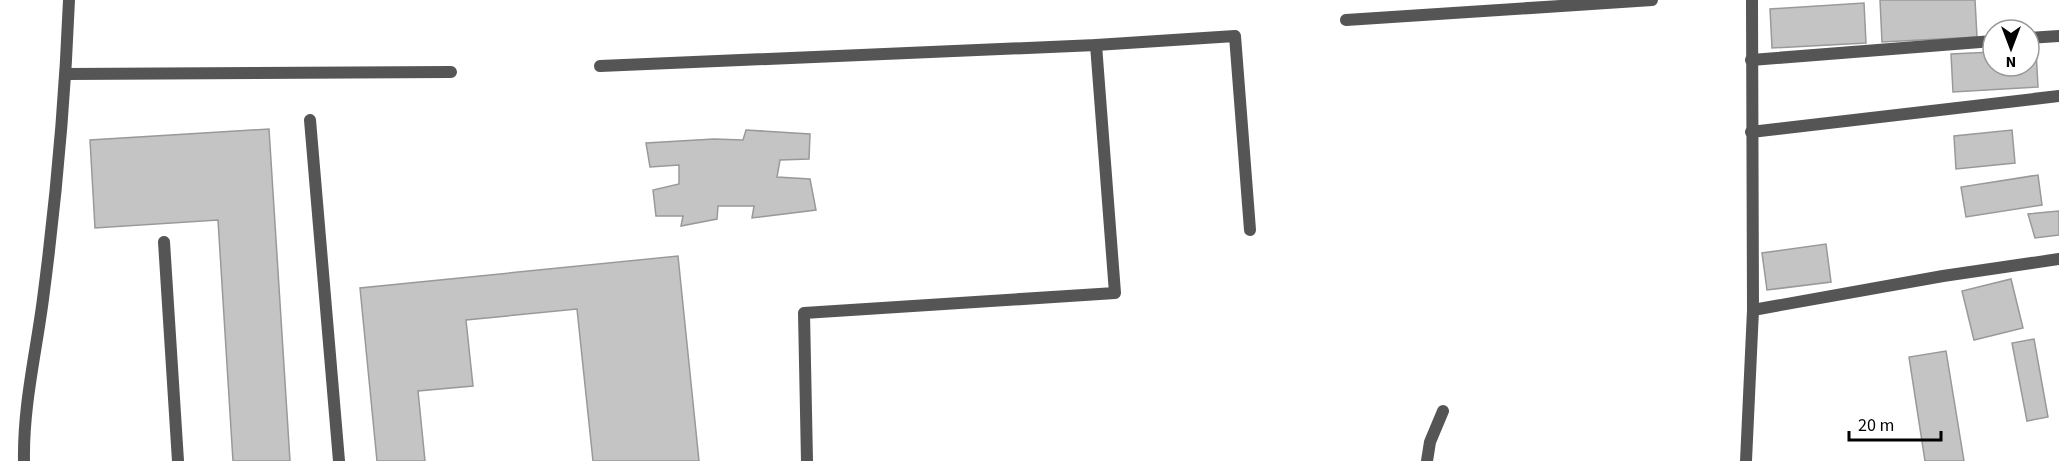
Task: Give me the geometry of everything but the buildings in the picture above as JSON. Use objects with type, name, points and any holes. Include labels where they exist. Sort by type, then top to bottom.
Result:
[{"type":"street","points":[[24,461],[28,395],[44,298],[66,74],[69,0]]},
{"type":"street","points":[[1346,20],[1652,0]]},
{"type":"street","points":[[1746,461],[1753,310],[1752,0]]},
{"type":"street","points":[[600,66],[1096,45],[1235,36],[1250,230]]},
{"type":"street","points":[[2041,37],[2059,36]]},
{"type":"street","points":[[1751,60],[1981,42]]},
{"type":"street","points":[[807,461],[804,313],[1115,294],[1096,45]]},
{"type":"street","points":[[66,74],[451,72]]},
{"type":"street","points":[[1751,132],[2059,96]]},
{"type":"street","points":[[310,120],[339,461]]},
{"type":"street","points":[[164,242],[178,461]]},
{"type":"street","points":[[1753,310],[1943,276],[2059,259]]},
{"type":"street","points":[[1427,461],[1430,442],[1443,411]]}]
